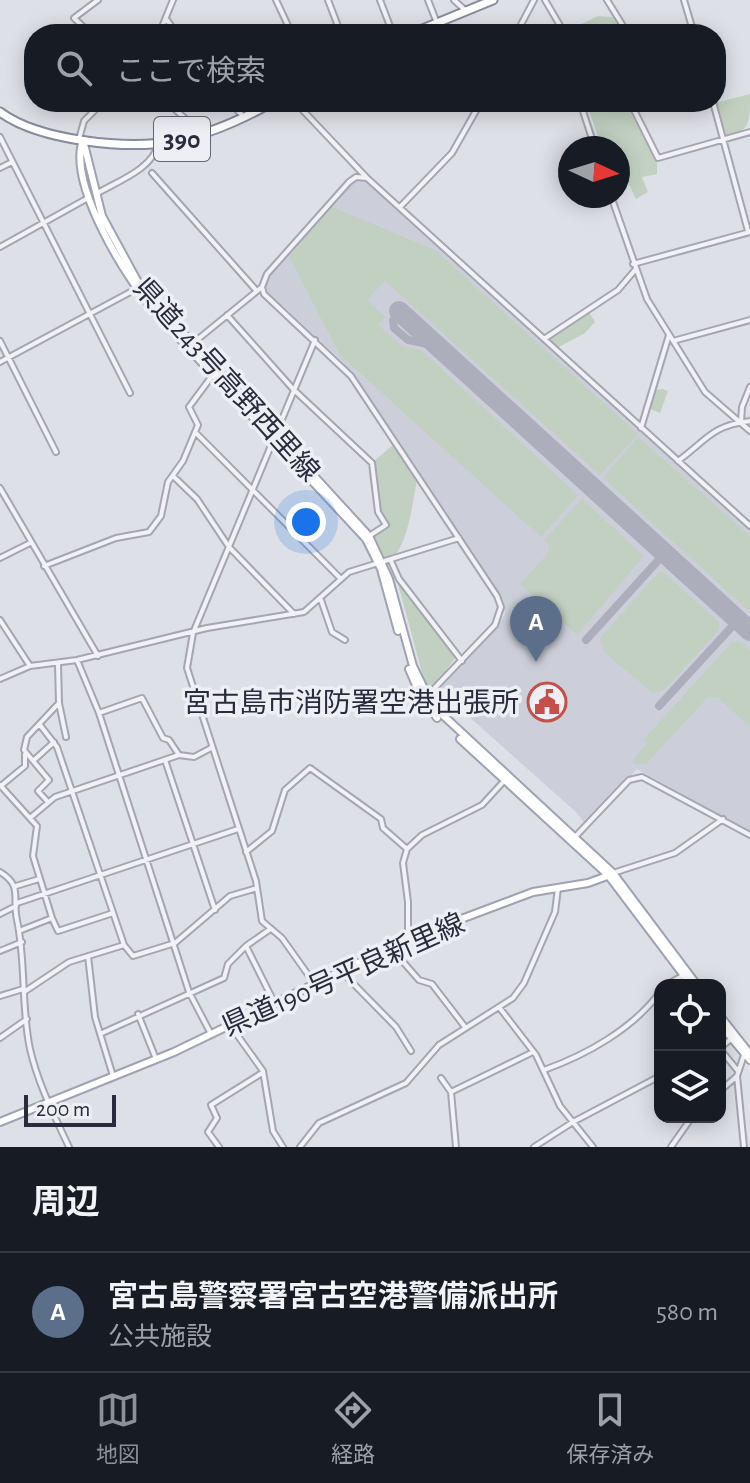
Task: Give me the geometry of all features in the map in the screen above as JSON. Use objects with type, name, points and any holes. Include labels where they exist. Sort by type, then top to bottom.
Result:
[{"type":"highway","points":[[437,23],[493,0]]},
{"type":"highway","name":"390","points":[[0,112],[44,135],[158,143],[201,133],[256,112]]},
{"type":"main road","name":"県道243号高野西里線","points":[[81,140],[80,154],[108,243],[136,289],[358,529],[384,563],[419,692],[437,718],[610,874]]},
{"type":"main road","name":"県道243号高野西里線","points":[[92,196],[111,239],[130,271],[212,376],[369,536],[384,563],[413,666],[427,697],[451,725],[575,837],[610,874]]},
{"type":"main road","name":"県道190号平良新里線","points":[[0,1122],[156,1059],[408,939],[533,892],[610,874]]},
{"type":"main road","points":[[610,874],[688,979]]},
{"type":"main road","points":[[610,874],[689,979]]},
{"type":"main road","points":[[726,1024],[750,1060]]},
{"type":"main road","points":[[726,1032],[747,1053]]},
{"type":"street","points":[[80,24],[74,18],[98,0]]},
{"type":"street","points":[[165,24],[173,0]]},
{"type":"street","points":[[276,0],[287,24]]},
{"type":"street","points":[[328,0],[337,24]]},
{"type":"street","points":[[380,0],[389,24]]},
{"type":"street","points":[[428,0],[437,23]]},
{"type":"street","points":[[454,0],[466,11]]},
{"type":"street","points":[[521,24],[534,0]]},
{"type":"street","points":[[545,0],[559,24]]},
{"type":"street","points":[[607,0],[622,24]]},
{"type":"street","points":[[684,0],[691,24]]},
{"type":"street","points":[[167,20],[170,24]]},
{"type":"street","points":[[81,140],[84,121],[93,112]]},
{"type":"street","points":[[178,112],[201,133]]},
{"type":"street","points":[[239,112],[245,118]]},
{"type":"street","points":[[304,112],[399,208],[750,526]]},
{"type":"street","points":[[399,208],[452,153],[475,112]]},
{"type":"street","points":[[583,112],[591,136]]},
{"type":"street","points":[[635,112],[658,158],[750,132]]},
{"type":"street","points":[[633,264],[749,232],[716,112]]},
{"type":"street","points":[[0,137],[130,393]]},
{"type":"street","points":[[0,247],[147,162],[157,152],[158,143]]},
{"type":"street","points":[[0,168],[12,162]]},
{"type":"street","points":[[152,173],[255,289]]},
{"type":"street","points":[[367,178],[356,177],[349,182],[267,274],[262,287],[264,294],[351,376],[501,607],[495,625],[427,697]]},
{"type":"street","points":[[615,208],[647,299],[705,392],[750,431]]},
{"type":"street","points":[[544,339],[618,290],[635,270]]},
{"type":"street","points":[[189,347],[255,289],[262,287]]},
{"type":"street","points":[[0,362],[136,289]]},
{"type":"street","points":[[227,315],[293,389],[372,463],[378,512],[386,525],[369,536]]},
{"type":"street","points":[[673,341],[750,320]]},
{"type":"street","points":[[641,428],[669,335]]},
{"type":"street","points":[[314,983],[282,938],[262,921],[257,888],[188,678],[187,657],[193,633],[272,437],[315,340]]},
{"type":"street","points":[[0,341],[56,452]]},
{"type":"street","points":[[44,566],[116,538],[149,532],[161,516],[173,476],[198,425],[189,407],[212,376]]},
{"type":"street","points":[[741,423],[750,387]]},
{"type":"street","points":[[677,461],[718,427],[750,421]]},
{"type":"street","points":[[195,432],[341,579]]},
{"type":"street","points":[[173,476],[197,499],[229,547],[294,614]]},
{"type":"street","points":[[0,488],[98,656]]},
{"type":"street","points":[[0,679],[30,666],[98,656],[308,610],[349,572],[459,538]]},
{"type":"street","points":[[0,558],[30,543]]},
{"type":"street","points":[[384,563],[462,661]]},
{"type":"street","points":[[321,600],[332,632],[345,640]]},
{"type":"street","points":[[0,620],[30,666]]},
{"type":"street","points":[[77,660],[99,713],[189,992],[211,1034]]},
{"type":"street","points":[[58,664],[59,703],[66,737]]},
{"type":"street","points":[[99,713],[142,698],[163,738],[169,740],[179,755]]},
{"type":"street","points":[[59,703],[27,737],[24,750],[28,760],[25,766],[0,786],[37,826],[33,847],[39,879],[58,931],[113,913]]},
{"type":"street","points":[[40,725],[54,742],[124,945],[133,956],[175,943],[230,896],[257,888]]},
{"type":"street","points":[[33,761],[54,742]]},
{"type":"street","points":[[30,818],[48,802],[73,791],[179,755],[194,757],[211,748]]},
{"type":"street","points":[[24,750],[49,780],[38,791],[48,802]]},
{"type":"street","points":[[165,760],[215,910]]},
{"type":"street","points":[[246,852],[272,831],[285,790],[310,768],[381,819],[383,828],[407,849]]},
{"type":"street","points":[[575,837],[621,787],[637,777],[647,778],[750,835]]},
{"type":"street","points":[[408,939],[408,902],[403,863],[407,849],[422,835],[482,805],[504,781]]},
{"type":"street","points":[[610,874],[675,853],[723,819]]},
{"type":"street","points":[[0,914],[43,895],[238,829]]},
{"type":"street","points":[[0,872],[16,886],[30,1050],[48,1102],[69,1147]]},
{"type":"street","points":[[16,886],[39,879]]},
{"type":"street","points":[[300,1147],[310,1131],[332,1115],[406,1083],[439,1045],[513,998],[524,983],[555,912],[558,888]]},
{"type":"street","points":[[19,931],[52,918]]},
{"type":"street","points":[[100,1034],[138,1014],[224,978],[228,964],[269,930]]},
{"type":"street","points":[[0,951],[22,942]]},
{"type":"street","points":[[0,996],[24,990],[71,961],[124,945]]},
{"type":"street","points":[[246,946],[274,1002]]},
{"type":"street","points":[[390,947],[419,980],[432,984],[465,1027]]},
{"type":"street","points":[[88,956],[89,989],[113,1076]]},
{"type":"street","points":[[340,970],[396,1027],[411,1051]]},
{"type":"street","points":[[677,979],[684,975]]},
{"type":"street","points":[[544,1070],[603,1041],[645,1011],[654,1000]]},
{"type":"street","points":[[499,1007],[533,1052],[557,1100],[593,1147]]},
{"type":"street","points":[[138,1014],[156,1059]]},
{"type":"street","points":[[0,1038],[28,1019]]},
{"type":"street","points":[[230,1025],[262,1073],[273,1131],[283,1147]]},
{"type":"street","points":[[726,1043],[731,1039]]},
{"type":"street","points":[[722,1051],[738,1073],[744,1147]]},
{"type":"street","points":[[451,1092],[533,1052]]},
{"type":"street","points":[[726,1085],[738,1073],[747,1053]]},
{"type":"street","points":[[219,1147],[208,1132],[217,1118],[211,1105],[262,1073]]},
{"type":"street","points":[[441,1078],[451,1092],[456,1147]]},
{"type":"street","points":[[534,1147],[573,1122],[654,1079]]},
{"type":"street","points":[[671,1147],[688,1123]]},
{"type":"shaded area","points":[[359,179],[369,182],[750,529],[750,832],[637,769],[585,824],[577,813],[439,690],[499,624],[505,614],[503,600],[343,362],[266,290],[264,284],[271,271],[350,183]]},
{"type":"green space","points":[[598,16],[612,17],[617,24],[581,24]]},
{"type":"green space","points":[[750,94],[747,124],[744,129],[724,139],[717,112],[726,112],[726,100]]},
{"type":"green space","points":[[590,112],[630,112],[657,163],[657,174],[642,177],[648,192],[636,199],[630,187],[630,136],[598,136]]},
{"type":"green space","points":[[332,207],[435,250],[638,434],[600,475],[385,281],[367,300],[385,317],[378,325],[402,346],[421,350],[578,495],[541,537],[340,355],[289,256]]},
{"type":"green space","points":[[587,309],[595,322],[585,333],[557,348],[547,340]]},
{"type":"green space","points":[[654,390],[668,391],[660,413],[648,408]]},
{"type":"green space","points":[[638,437],[750,536],[750,612],[603,478]]},
{"type":"green space","points":[[395,443],[418,476],[404,538],[399,549],[384,564],[369,536],[386,525],[378,512],[372,463]]},
{"type":"green space","points":[[582,499],[644,556],[577,635],[520,584],[548,553],[549,546],[544,540]]},
{"type":"green space","points":[[659,572],[663,572],[720,623],[719,630],[664,690],[653,693],[605,653],[600,638]]},
{"type":"green space","points":[[397,580],[455,658],[431,691],[424,680]]},
{"type":"green space","points":[[732,642],[741,642],[750,650],[750,727],[718,698],[708,697],[646,764],[635,764],[632,761],[647,743],[644,739]]},
{"type":"taxiway","points":[[405,317],[398,315],[393,320],[394,328],[408,340],[437,346]]},
{"type":"taxiway","points":[[586,640],[664,554]]},
{"type":"taxiway","points":[[659,706],[738,620]]},
{"type":"runway","points":[[399,311],[750,631]]},
{"type":"place","name":"宮古島警察署宮古空港警備派出所","points":[[536,662]]},
{"type":"place","name":"宮古島市消防署空港出張所","points":[[547,702]]}]
